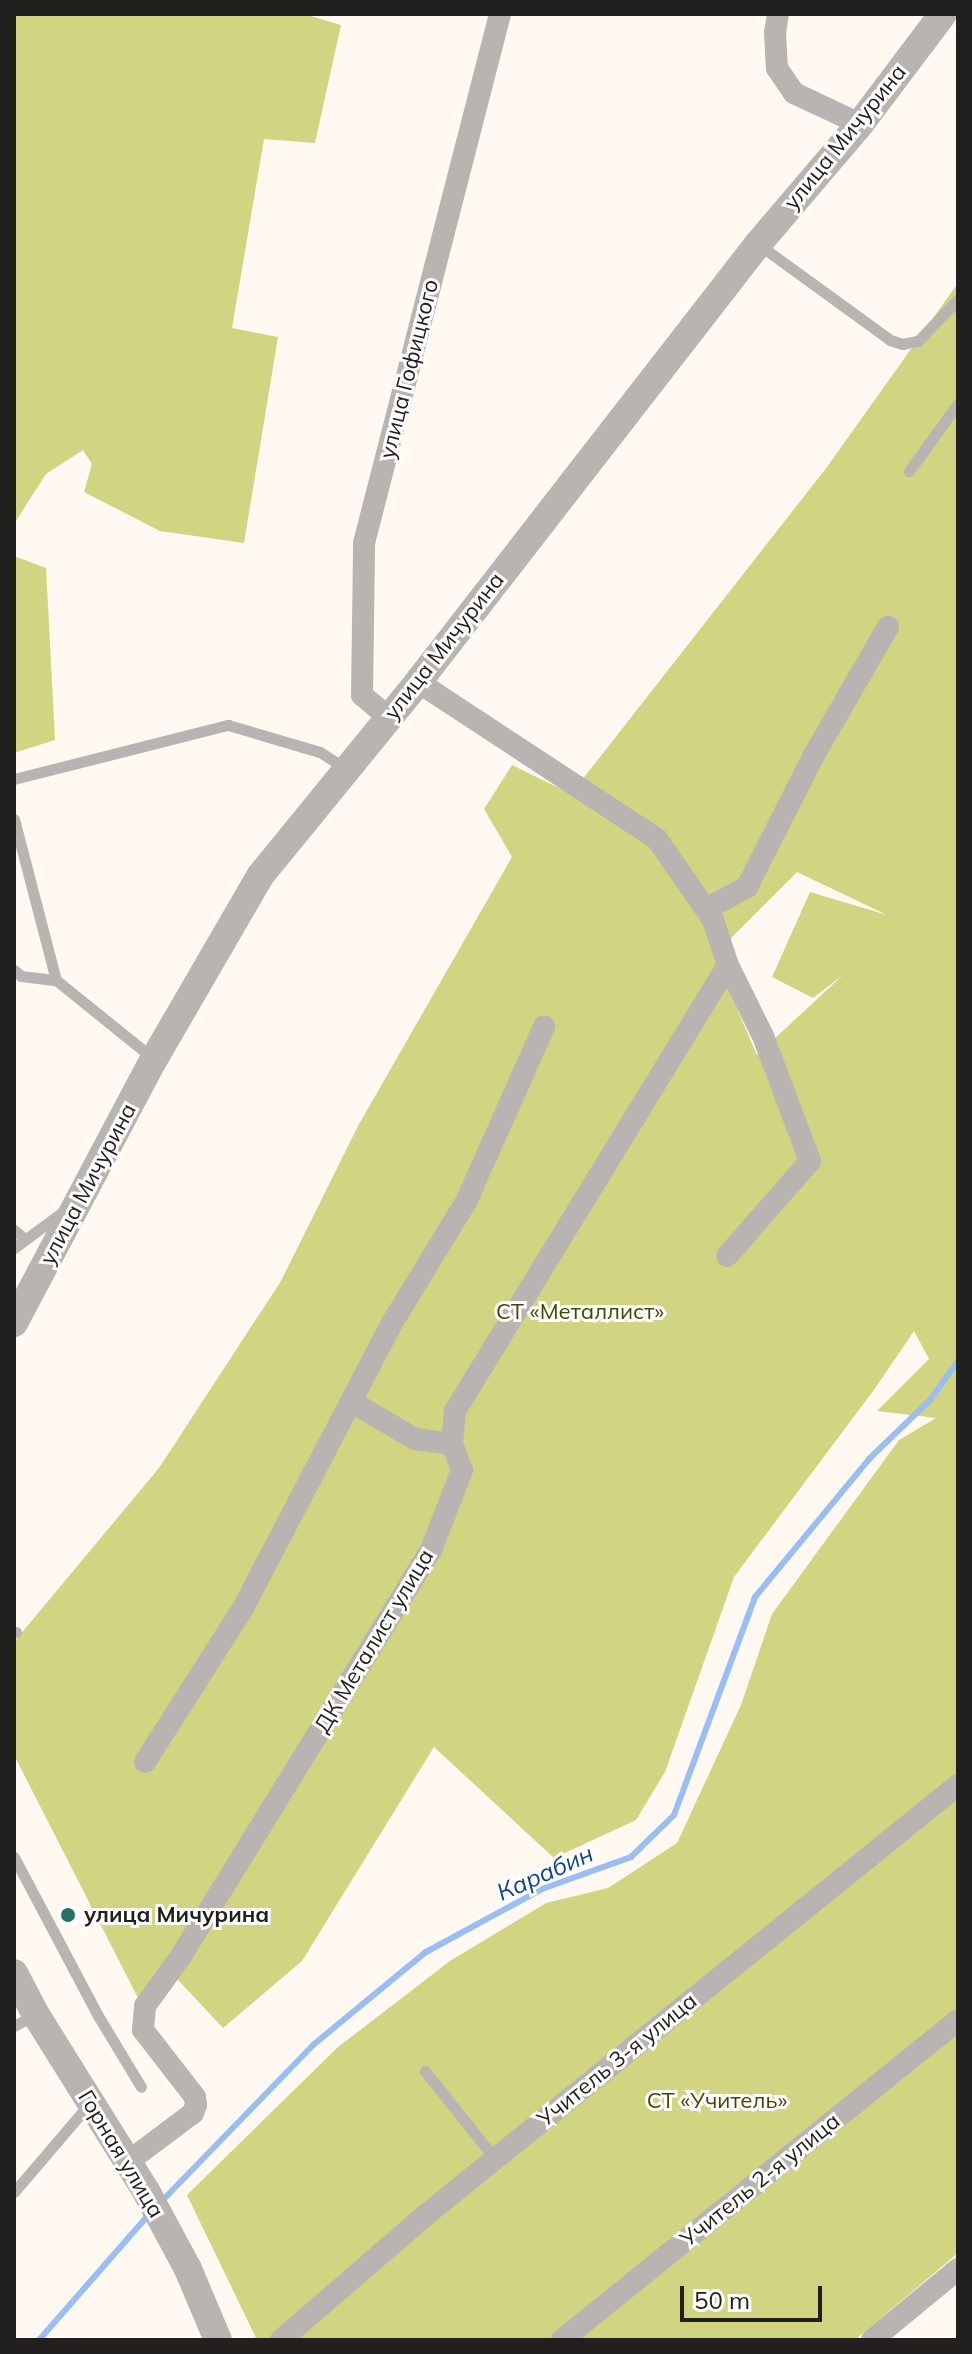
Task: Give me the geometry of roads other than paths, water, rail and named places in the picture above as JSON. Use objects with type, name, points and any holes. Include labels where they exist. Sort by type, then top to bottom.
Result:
[{"type":"street","name":"улица Гофицкого","points":[[388,717],[362,695],[364,543],[500,14]]},
{"type":"street","points":[[778,14],[777,68],[794,93],[860,124]]},
{"type":"street","name":"улица Мичурина","points":[[14,1323],[154,1059],[260,876],[418,682],[758,244],[860,124],[943,14]]},
{"type":"street","points":[[706,909],[747,887],[814,755],[888,627]]},
{"type":"street","points":[[418,682],[657,839],[713,920],[728,965],[763,1036],[810,1161],[727,1256]]},
{"type":"street","name":"ДК Металист улица","points":[[129,2161],[193,2113],[196,2105],[195,2097],[143,2030],[145,2006],[181,1956],[431,1550],[462,1470],[452,1444],[455,1411],[728,965]]},
{"type":"street","points":[[145,1762],[243,1608],[392,1323],[466,1202],[544,1027]]},
{"type":"street","points":[[352,1402],[415,1439],[452,1444]]},
{"type":"street","name":"Учитель 3-я улица","points":[[281,2340],[495,2159],[958,1785]]},
{"type":"street","name":"Горная улица","points":[[14,1973],[25,2020],[90,2103],[129,2161],[188,2269],[218,2340]]},
{"type":"street","name":"Учитель 2-я улица","points":[[562,2340],[958,2020]]},
{"type":"street","points":[[872,2340],[958,2269]]},
{"type":"lane","points":[[758,244],[890,340],[902,344],[918,341],[958,299]]},
{"type":"lane","points":[[909,471],[958,403]]},
{"type":"lane","points":[[14,779],[228,725],[320,752],[346,769]]},
{"type":"lane","points":[[14,819],[56,980]]},
{"type":"lane","points":[[14,970],[21,976],[56,980],[154,1059]]},
{"type":"lane","points":[[14,1248],[19,1234],[81,1200]]},
{"type":"lane","points":[[14,1857],[97,2014],[141,2087]]},
{"type":"lane","points":[[425,2071],[495,2159]]},
{"type":"lane","points":[[14,2192],[90,2103]]},
{"type":"waterway","name":"Карабин","points":[[161,2202],[313,2045],[426,1952],[542,1889],[631,1857],[674,1815],[755,1597],[869,1459],[930,1400],[958,1361]]},
{"type":"waterway","name":"Карабин","points":[[39,2340],[150,2213]]},
{"type":"place","name":"улица Мичурина","points":[[68,1915]]},
{"type":"park label","name":"СТ «Металлист»","points":[[580,1312]]},
{"type":"park label","name":"СТ «Учитель»","points":[[717,2101]]}]
